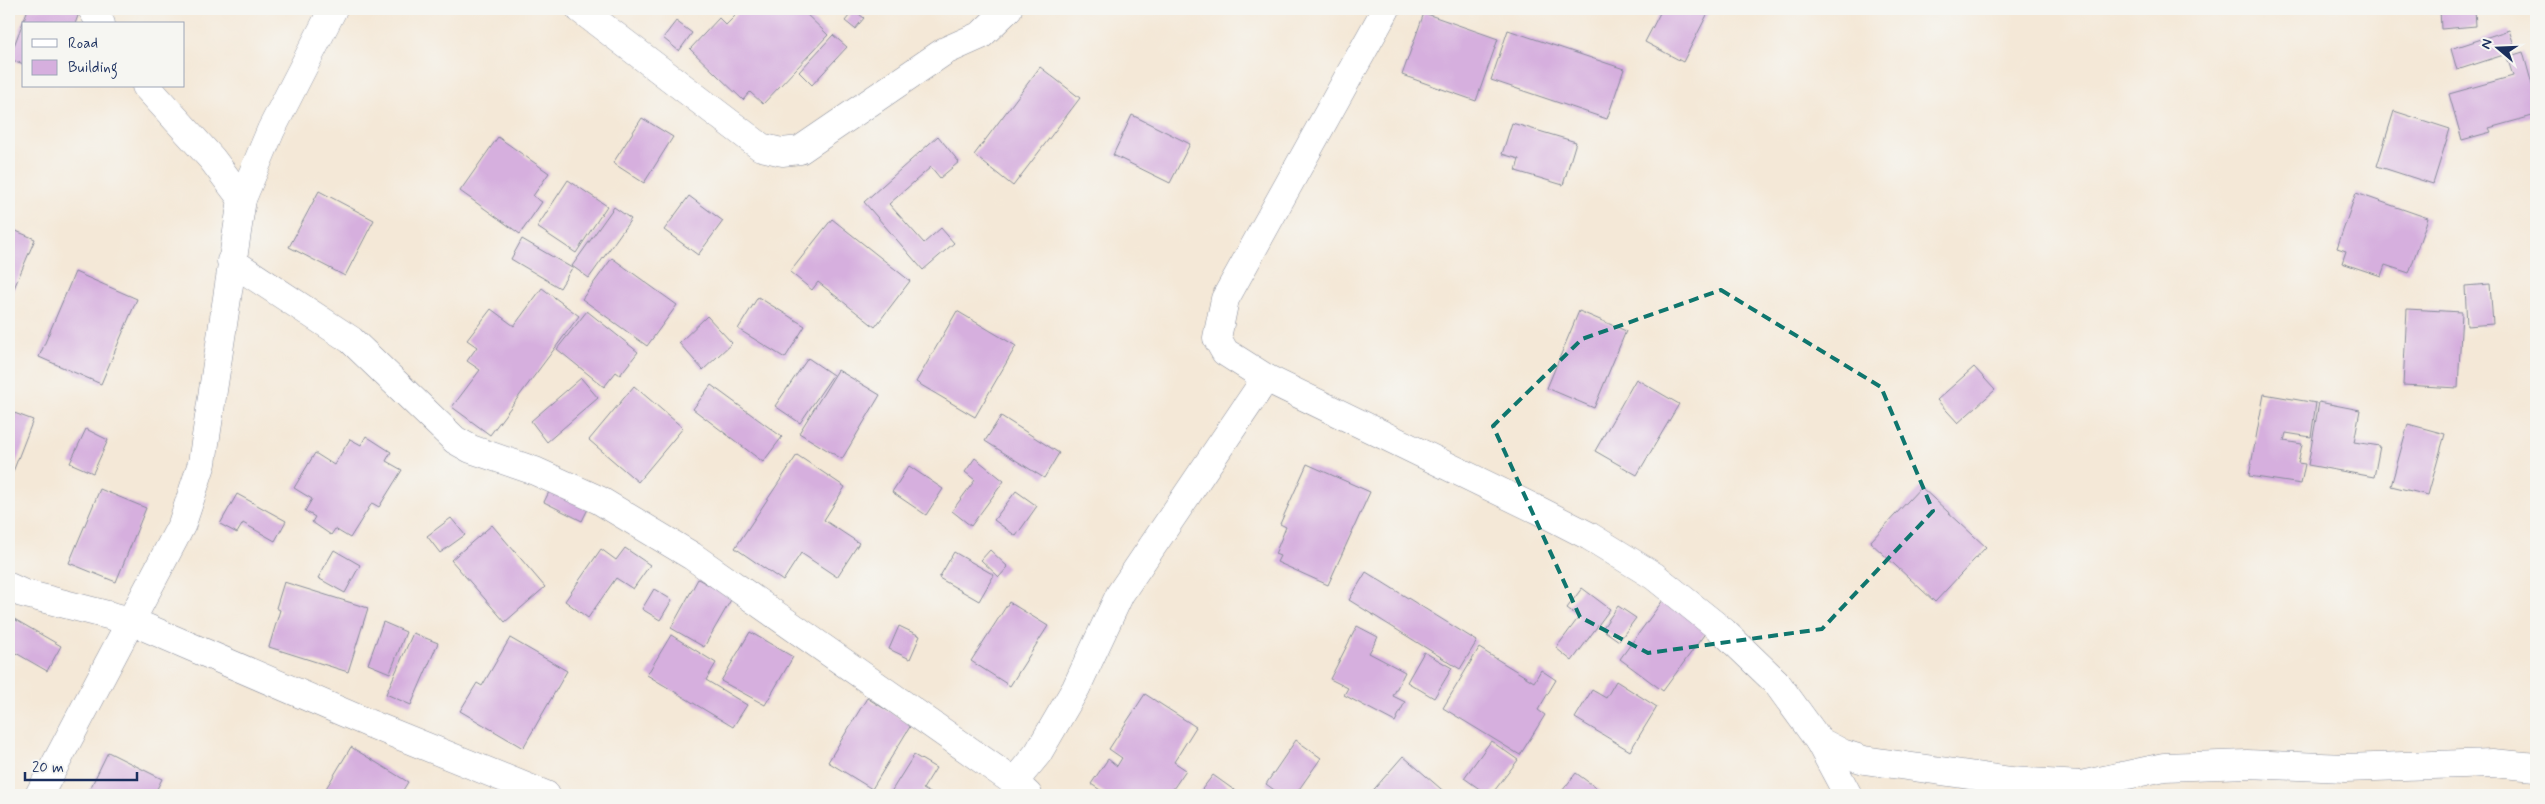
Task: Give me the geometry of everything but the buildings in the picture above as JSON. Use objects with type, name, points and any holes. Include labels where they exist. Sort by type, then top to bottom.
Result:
[{"type":"street","points":[[92,9],[100,22]]},
{"type":"street","points":[[39,795],[182,524],[202,463],[231,261],[242,199],[271,130],[333,9]]},
{"type":"street","points":[[580,9],[761,146],[782,152],[800,150],[945,51],[981,35],[1008,9]]},
{"type":"street","points":[[1386,9],[1225,298],[1217,338],[1225,352],[1266,378],[1590,536],[1654,576],[1724,632],[1776,682],[1819,741],[1848,795]]},
{"type":"street","points":[[148,88],[212,159],[242,199]]},
{"type":"street","points":[[231,261],[352,340],[455,440],[471,449],[535,471],[599,500],[692,556],[1021,789],[1038,753],[1076,688],[1120,594],[1266,378]]},
{"type":"street","points":[[9,587],[22,594],[131,621],[368,723],[546,795]]},
{"type":"street","points":[[1819,741],[1842,753],[1864,760],[2072,790],[2173,767],[2247,764],[2345,768],[2492,763],[2536,767]]},
{"type":"highlighted area","points":[[1721,290],[1881,387],[1933,511],[1822,629],[1648,653],[1580,617],[1493,426],[1582,339]]}]
